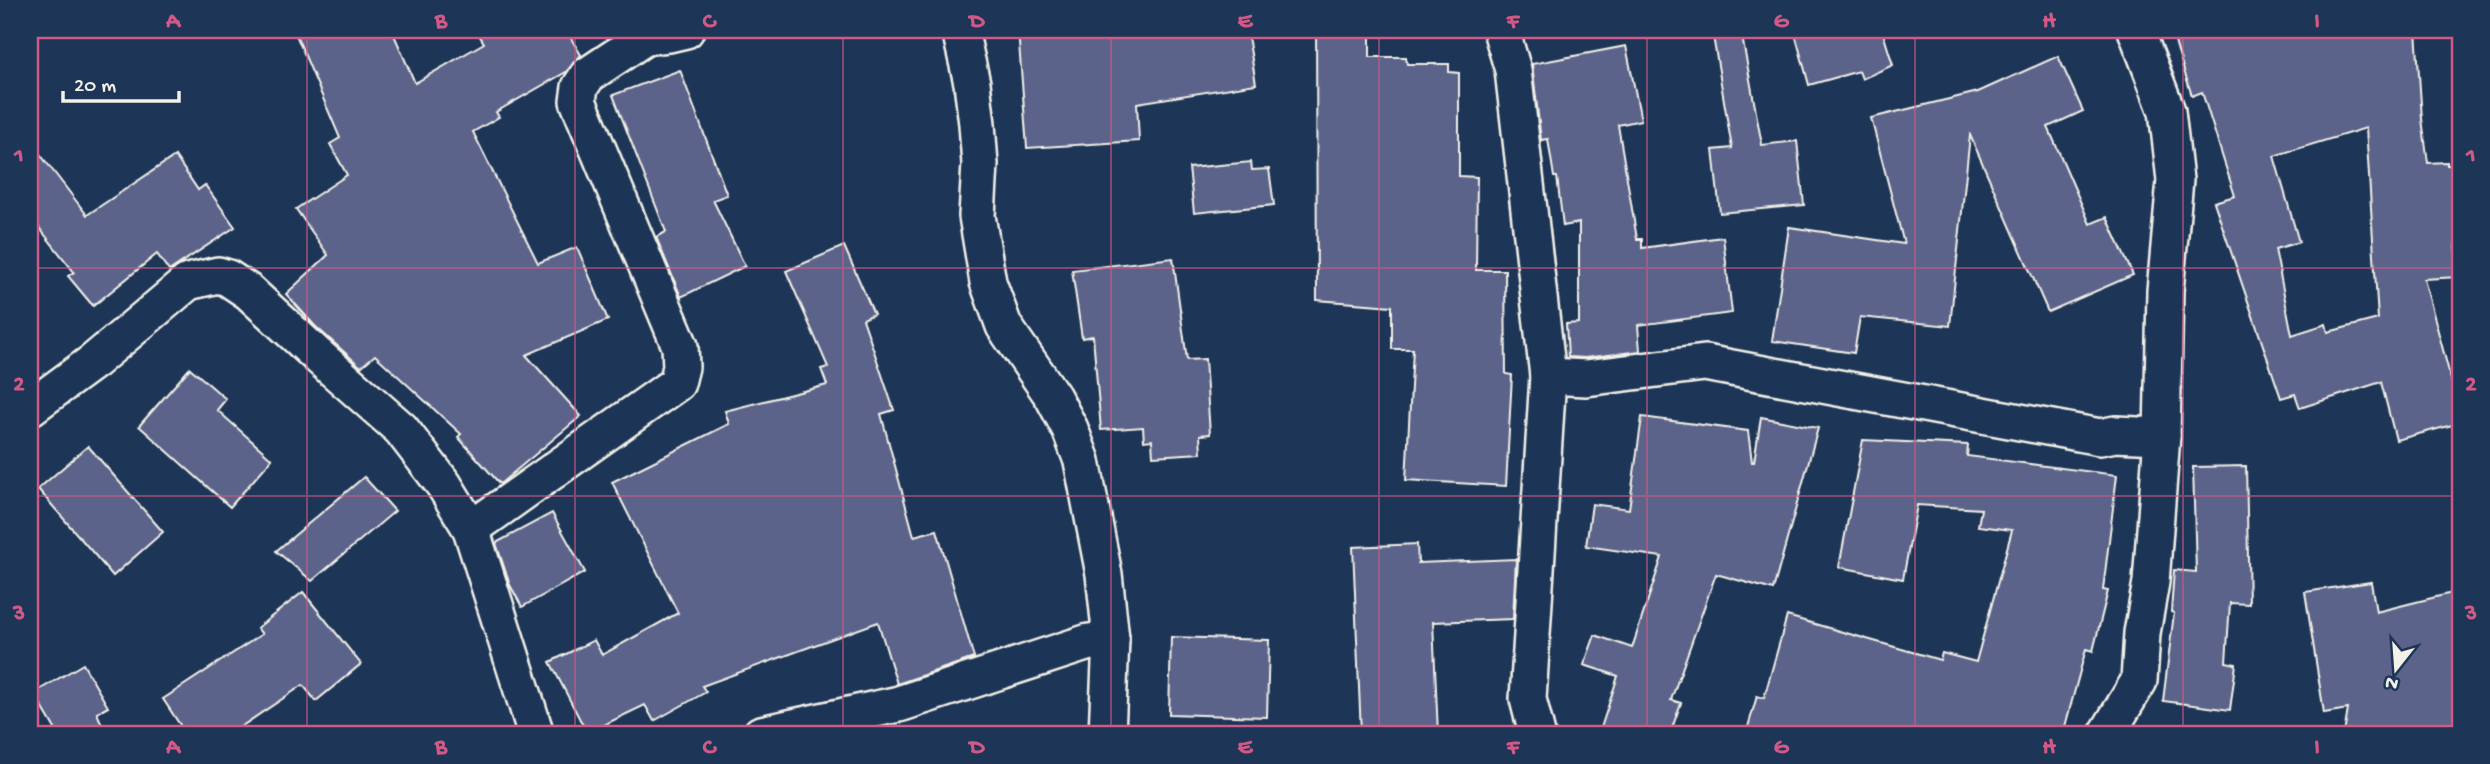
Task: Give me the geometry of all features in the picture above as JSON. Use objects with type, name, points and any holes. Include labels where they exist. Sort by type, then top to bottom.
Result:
[{"type":"street","points":[[471,529],[677,383],[681,368],[680,346],[578,101],[580,87],[588,75],[643,33],[669,34],[686,30]]},
{"type":"street","points":[[960,30],[972,83],[977,124],[980,164],[976,216],[988,282],[1004,326],[1052,397],[1082,461],[1104,574],[1111,639],[1107,734]]},
{"type":"street","points":[[1502,30],[1513,70],[1548,376],[1528,699],[1536,734]]},
{"type":"street","points":[[2107,734],[2139,681],[2142,633],[2151,582],[2162,436],[2165,291],[2175,180],[2167,111],[2136,30]]},
{"type":"street","points":[[30,408],[94,361],[188,282],[207,276],[228,278],[249,292],[401,429],[444,485],[471,529],[536,734]]},
{"type":"street","points":[[1548,376],[1586,378],[1705,363],[2100,437],[2115,434],[2162,436]]},
{"type":"street","points":[[761,734],[899,704],[1089,642],[1111,639]]},
{"type":"building","points":[[294,30],[392,30],[415,83],[484,43],[476,30],[566,30],[581,55],[566,72],[496,112],[499,117],[473,132],[538,263],[577,247],[608,320],[526,355],[581,416],[500,484],[458,437],[461,434],[375,355],[361,367],[315,326],[286,294],[328,255],[296,209],[347,175],[330,144],[340,138]]},
{"type":"building","points":[[1018,30],[1247,30],[1256,84],[1137,103],[1139,141],[1027,148]]},
{"type":"building","points":[[1316,30],[1370,30],[1370,57],[1406,57],[1407,64],[1449,64],[1449,72],[1459,73],[1459,176],[1477,177],[1476,270],[1505,270],[1506,374],[1512,375],[1506,486],[1406,480],[1413,349],[1392,349],[1392,306],[1317,300]]},
{"type":"building","points":[[1794,30],[1882,30],[1893,65],[1862,79],[1859,71],[1809,85]]},
{"type":"building","points":[[2215,30],[2416,30],[2428,163],[2447,162],[2447,165],[2460,165],[2460,245],[2455,245],[2458,277],[2424,279],[2460,413],[2460,423],[2396,440],[2381,382],[2300,408],[2295,394],[2281,398],[2214,202],[2235,196],[2202,92],[2192,96],[2175,42]],"holes":[[[2366,128],[2378,319],[2328,332],[2326,324],[2292,335],[2275,249],[2299,242],[2274,156]]]},
{"type":"building","points":[[1741,31],[1762,145],[1797,141],[1804,205],[1720,213],[1713,150],[1732,148],[1713,36]]},
{"type":"building","points":[[1626,46],[1641,120],[1618,125],[1637,239],[1642,239],[1642,248],[1723,237],[1732,313],[1638,325],[1640,351],[1585,358],[1568,357],[1566,324],[1579,323],[1579,223],[1563,226],[1557,177],[1554,177],[1548,139],[1541,140],[1532,64]]},
{"type":"building","points":[[2058,56],[2083,111],[2048,127],[2090,224],[2107,217],[2133,275],[2048,312],[1970,135],[1950,326],[1860,317],[1854,353],[1772,341],[1789,227],[1904,244],[1871,118],[1978,92]]},
{"type":"building","points":[[680,70],[727,195],[713,200],[745,266],[681,297],[656,237],[666,232],[613,95]]},
{"type":"building","points":[[30,141],[87,215],[175,156],[198,190],[205,185],[235,227],[169,271],[157,254],[93,306],[68,276],[74,272],[30,216]]},
{"type":"building","points":[[1251,162],[1252,170],[1269,169],[1274,205],[1194,213],[1189,168]]},
{"type":"building","points":[[844,246],[874,314],[863,319],[894,410],[881,414],[914,536],[937,530],[974,658],[897,684],[878,622],[702,686],[706,692],[654,721],[645,705],[587,733],[550,662],[594,640],[602,655],[678,613],[612,482],[729,424],[725,411],[827,385],[821,369],[828,367],[786,271]]},
{"type":"building","points":[[1173,258],[1187,360],[1205,359],[1210,434],[1200,435],[1201,453],[1153,456],[1152,440],[1144,441],[1143,427],[1101,430],[1093,336],[1082,338],[1072,270]]},
{"type":"building","points":[[190,368],[226,399],[217,410],[272,459],[230,507],[139,426]]},
{"type":"building","points":[[1642,417],[1748,431],[1752,462],[1761,417],[1818,428],[1773,590],[1716,574],[1671,700],[1681,703],[1670,734],[1599,734],[1618,676],[1584,665],[1595,635],[1632,648],[1662,557],[1586,546],[1592,504],[1629,509]]},
{"type":"building","points":[[1863,440],[1968,445],[1967,456],[2117,475],[2103,590],[2108,591],[2093,651],[2086,649],[2063,734],[1746,734],[1757,696],[1764,698],[1787,616],[1940,660],[1942,653],[1976,662],[2012,530],[1978,526],[1981,509],[1917,505],[1903,579],[1839,567]]},
{"type":"building","points":[[88,446],[163,532],[113,576],[38,489]]},
{"type":"building","points":[[2246,466],[2249,604],[2230,603],[2226,662],[2236,664],[2230,710],[2163,701],[2174,613],[2171,612],[2174,570],[2196,572],[2193,467]]},
{"type":"building","points":[[364,477],[395,511],[312,581],[276,551]]},
{"type":"building","points":[[552,513],[585,572],[522,607],[510,585],[496,543]]},
{"type":"building","points":[[1417,544],[1418,563],[1516,559],[1513,619],[1433,622],[1438,734],[1361,734],[1353,547]]},
{"type":"building","points":[[2371,582],[2376,612],[2460,591],[2460,734],[2344,734],[2348,709],[2324,713],[2305,592]]},
{"type":"building","points":[[303,592],[361,664],[316,701],[303,685],[230,734],[186,734],[163,699],[262,634],[257,628]]},
{"type":"building","points":[[1171,637],[1269,640],[1267,717],[1169,714]]},
{"type":"building","points":[[83,664],[108,707],[97,713],[106,734],[58,734],[34,693]]}]
